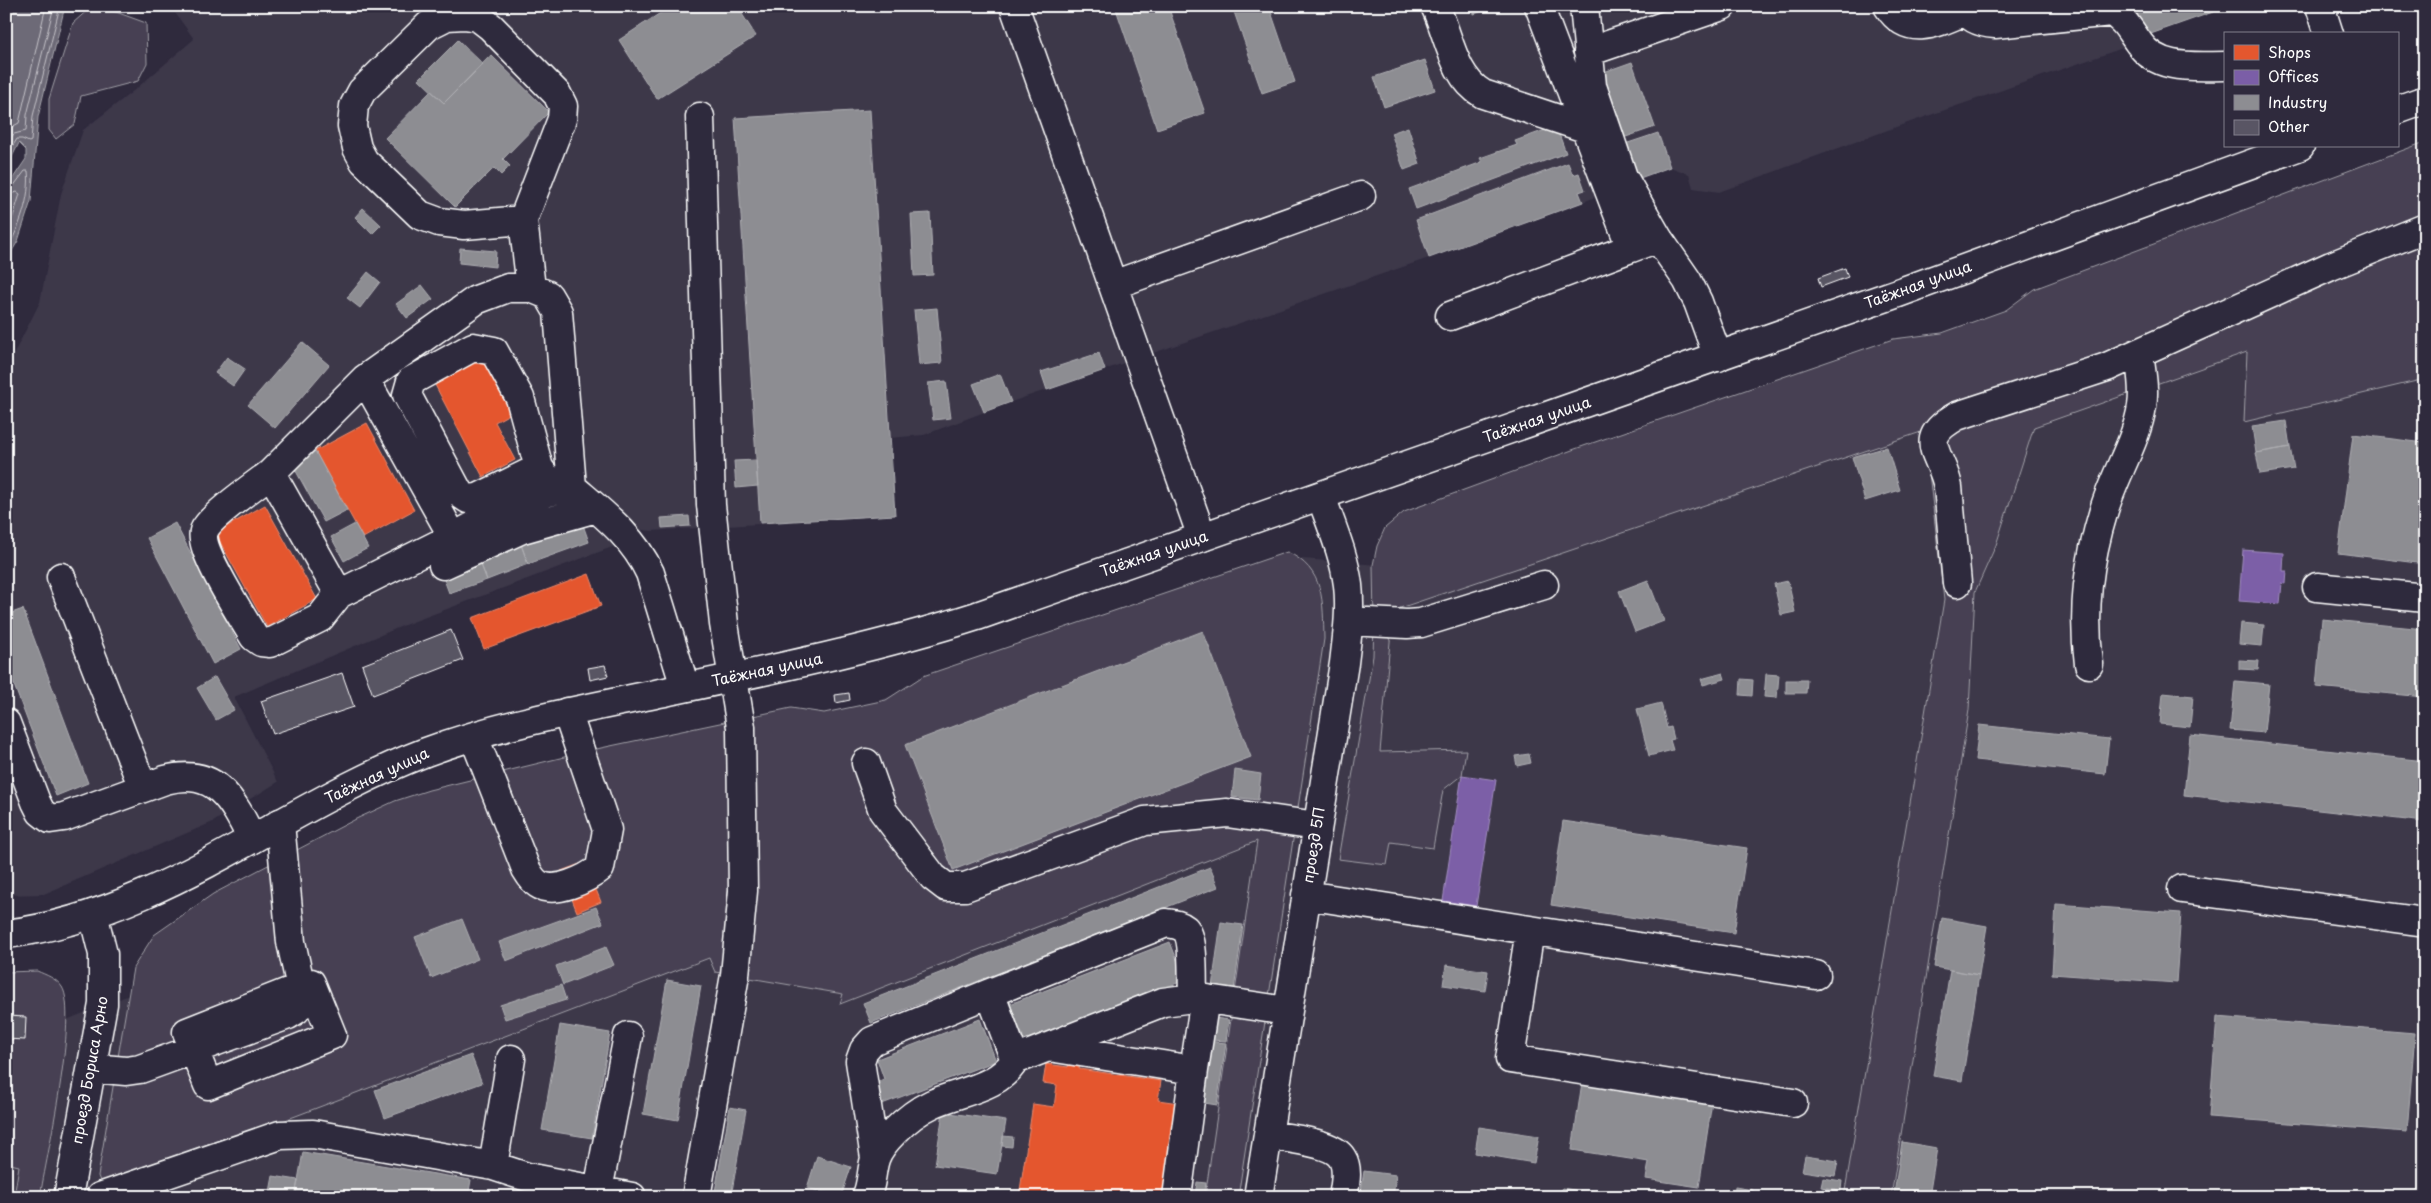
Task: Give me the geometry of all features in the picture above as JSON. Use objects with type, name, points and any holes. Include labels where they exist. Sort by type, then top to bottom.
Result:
[{"type":"main road","points":[[1014,6],[1202,537]]},
{"type":"main road","points":[[1434,6],[1461,70],[1474,89],[1483,94],[1585,128]]},
{"type":"main road","points":[[1539,6],[1631,248]]},
{"type":"main road","points":[[1584,6],[1592,86],[1623,177],[1658,238],[1687,280],[1698,302],[1718,357]]},
{"type":"main road","points":[[1588,52],[1722,6]]},
{"type":"main road","points":[[1888,6],[1901,21],[1919,26],[1945,20],[1964,9],[1979,21],[1995,24],[2111,12],[2125,22],[2143,50],[2163,62],[2177,65],[2224,66]]},
{"type":"main road","points":[[2320,6],[2328,32]]},
{"type":"main road","points":[[523,220],[464,225],[439,222],[420,214],[364,161],[357,148],[352,126],[354,106],[362,91],[429,25],[448,16],[478,17],[491,27],[557,94],[563,106],[562,119],[523,220],[531,288]]},
{"type":"main road","points":[[2398,110],[2425,100]]},
{"type":"main road","points":[[696,1197],[735,975],[743,891],[741,738],[731,678],[712,505],[700,117]]},
{"type":"main road","name":"Таёжная улица","points":[[6,934],[38,930],[93,914],[172,880],[391,767],[427,752],[474,737],[567,712],[839,655],[926,632],[1718,357],[2294,148]]},
{"type":"main road","points":[[1113,285],[1360,196]]},
{"type":"main road","points":[[1613,202],[1658,238]]},
{"type":"main road","points":[[1957,583],[1946,475],[1935,453],[1933,441],[1936,432],[1942,425],[1957,416],[2107,367],[2331,266],[2425,228]]},
{"type":"main road","points":[[1450,316],[1658,238]]},
{"type":"main road","points":[[508,288],[531,288],[548,295],[558,312],[564,488],[453,536],[339,594],[320,618],[270,643],[261,642],[254,637],[205,550],[204,530],[212,519],[271,473],[365,379],[476,300],[508,288]]},
{"type":"main road","points":[[538,468],[478,498],[468,499],[459,493],[407,395],[411,381],[473,346],[494,351],[520,398],[538,468],[564,488],[596,508],[627,536],[643,558],[650,572],[685,687]]},
{"type":"main road","points":[[2089,664],[2085,629],[2085,606],[2092,559],[2104,510],[2140,416],[2143,396],[2139,353]]},
{"type":"main road","points":[[365,379],[453,536]]},
{"type":"main road","points":[[271,473],[339,594]]},
{"type":"main road","name":"проезд 5П","points":[[1258,1197],[1344,663],[1349,620],[1349,596],[1344,566],[1320,496]]},
{"type":"main road","points":[[443,565],[522,529],[596,508]]},
{"type":"main road","points":[[61,577],[143,788]]},
{"type":"main road","points":[[1349,620],[1407,624],[1421,623],[1544,585]]},
{"type":"main road","points":[[2317,586],[2425,598]]},
{"type":"main road","points":[[474,737],[531,877],[538,884],[550,888],[559,887],[594,873],[600,868],[606,830],[567,712]]},
{"type":"main road","points":[[6,723],[36,802],[41,812],[50,819],[64,817],[182,776],[198,777],[211,782],[226,794],[252,839]]},
{"type":"main road","points":[[866,763],[883,812],[934,877],[946,886],[965,887],[1145,821],[1226,813],[1317,826]]},
{"type":"main road","points":[[280,823],[291,942],[301,987]]},
{"type":"main road","points":[[2182,888],[2425,922]]},
{"type":"main road","points":[[1306,895],[1816,975]]},
{"type":"main road","name":"проезд Бориса Арно","points":[[68,1197],[103,1004],[103,954],[93,914]]},
{"type":"main road","points":[[875,1158],[860,1061],[864,1050],[872,1041],[1166,924],[1176,924],[1186,930],[1191,941],[1203,1012],[1177,1197]]},
{"type":"main road","points":[[1530,930],[1510,1059],[1793,1103]]},
{"type":"main road","points":[[311,983],[332,1035],[208,1085],[187,1032],[301,987],[311,983]]},
{"type":"main road","points":[[990,993],[1015,1060]]},
{"type":"main road","points":[[866,1197],[875,1158],[882,1145],[895,1131],[931,1104],[1003,1075],[1015,1060],[1163,1002],[1200,999],[1287,1012]]},
{"type":"main road","points":[[598,1190],[628,1036]]},
{"type":"main road","points":[[1048,1047],[1194,1070]]},
{"type":"main road","points":[[92,1068],[126,1071],[140,1069],[194,1050]]},
{"type":"main road","points":[[493,1166],[511,1059]]},
{"type":"main road","points":[[866,1109],[895,1131]]},
{"type":"main road","points":[[100,1197],[280,1135],[313,1134],[493,1166],[527,1177],[632,1197]]},
{"type":"main road","points":[[1268,1136],[1308,1142],[1334,1151],[1342,1157],[1346,1177],[1343,1197]]},
{"type":"shaded area","points":[[170,6],[2230,6],[2145,36],[2146,40],[1899,126],[1719,192],[1693,188],[1689,174],[1670,167],[1583,202],[1429,258],[1011,402],[924,435],[890,438],[895,515],[652,531],[634,529],[615,546],[407,624],[234,697],[278,782],[213,822],[44,894],[6,895],[6,369],[40,302],[61,194],[83,130],[137,88],[194,39]]},
{"type":"shaded area","points":[[90,8],[116,12],[146,23],[147,63],[138,81],[81,96],[75,124],[56,139],[49,130],[49,99],[73,23]]},
{"type":"shaded area","points":[[2425,142],[2425,379],[2244,422],[2247,352],[2034,427],[1996,545],[1975,592],[1969,710],[1891,1197],[1844,1197],[1944,600],[1924,431],[1400,608],[1391,631],[1380,752],[1466,750],[1462,775],[1443,790],[1433,848],[1391,842],[1387,865],[1338,859],[1373,656],[1373,565],[1377,546],[1385,528],[1404,512],[1575,449],[1893,339],[1942,333],[2006,310],[2034,289]]},
{"type":"shaded area","points":[[2425,247],[2425,1197],[6,1197],[6,1130],[41,1030],[811,724],[1291,558],[1404,567]]},
{"type":"shaded area","points":[[1287,552],[1299,559],[1315,577],[1322,600],[1324,639],[1238,1197],[1205,1197],[1257,841],[840,1004],[843,994],[715,972],[709,958],[144,1174],[101,1184],[98,1176],[133,968],[154,935],[213,894],[356,819],[395,801],[429,790],[601,748],[791,708],[824,713],[886,700],[923,676]]},
{"type":"shaded area","points":[[37,971],[54,979],[62,987],[66,1002],[67,1026],[60,1088],[40,1197],[14,1197],[19,1166],[6,1163],[6,972]]},
{"type":"water","points":[[6,6],[65,6],[38,117],[31,201],[18,241],[6,261],[7,187],[26,159],[26,150],[19,143],[6,169]]},
{"type":"building: Shops","points":[[484,354],[515,411],[495,422],[515,460],[483,477],[433,381]]},
{"type":"building: Shops","points":[[367,423],[414,510],[363,538],[315,451]]},
{"type":"building: Shops","points":[[265,505],[317,599],[267,627],[215,533]]},
{"type":"building: Shops","points":[[589,574],[601,606],[484,649],[472,618]]},
{"type":"building: Shops","points":[[585,862],[601,902],[577,912],[561,871]]},
{"type":"building: Shops","points":[[1069,1063],[1080,1064],[1079,1069],[1161,1081],[1158,1100],[1179,1103],[1165,1197],[1019,1197],[1033,1104],[1054,1107],[1057,1085],[1043,1083],[1046,1064],[1068,1067]]},
{"type":"building: Offices","points":[[2243,550],[2284,553],[2283,571],[2287,571],[2286,584],[2282,583],[2280,604],[2239,601]]},
{"type":"building: Offices","points":[[1462,775],[1496,780],[1476,906],[1443,901]]},
{"type":"building: Industry","points":[[671,6],[737,6],[756,36],[657,99],[619,40]]},
{"type":"building: Industry","points":[[1115,6],[1168,6],[1205,113],[1157,129]]},
{"type":"building: Industry","points":[[1232,6],[1269,6],[1295,82],[1262,93]]},
{"type":"building: Industry","points":[[1472,6],[1496,6],[1474,14]]},
{"type":"building: Industry","points":[[2135,6],[2230,6],[2145,36]]},
{"type":"building: Industry","points":[[458,40],[483,64],[444,103],[419,79]]},
{"type":"building: Industry","points":[[491,55],[549,112],[503,159],[510,166],[501,175],[494,168],[455,207],[385,138],[431,91],[444,103]]},
{"type":"building: Industry","points":[[1425,60],[1435,90],[1384,107],[1374,77]]},
{"type":"building: Industry","points":[[1632,62],[1655,127],[1623,138],[1601,73]]},
{"type":"building: Industry","points":[[870,110],[895,515],[760,523],[735,118]]},
{"type":"building: Industry","points":[[1556,126],[1566,153],[1416,209],[1409,189],[1482,162],[1480,158],[1517,145],[1515,141]]},
{"type":"building: Industry","points":[[1408,127],[1420,164],[1404,170],[1391,133]]},
{"type":"building: Industry","points":[[1658,133],[1670,167],[1637,179],[1625,144]]},
{"type":"building: Industry","points":[[1568,163],[1573,175],[1579,173],[1585,190],[1579,192],[1583,202],[1429,258],[1416,220]]},
{"type":"building: Industry","points":[[363,208],[381,225],[372,234],[355,217]]},
{"type":"building: Industry","points":[[930,213],[933,275],[914,276],[911,214]]},
{"type":"building: Industry","points":[[460,248],[496,251],[495,267],[459,263]]},
{"type":"building: Industry","points":[[368,272],[380,282],[360,308],[347,298]]},
{"type":"building: Industry","points":[[422,285],[433,299],[407,318],[396,304]]},
{"type":"building: Industry","points":[[937,308],[942,363],[919,365],[914,310]]},
{"type":"building: Industry","points":[[302,342],[329,365],[275,428],[248,405]]},
{"type":"building: Industry","points":[[1099,353],[1105,370],[1047,390],[1041,372]]},
{"type":"building: Industry","points":[[227,357],[245,369],[233,386],[215,373]]},
{"type":"building: Industry","points":[[1000,374],[1011,402],[984,412],[973,384]]},
{"type":"building: Industry","points":[[946,381],[951,418],[933,420],[928,383]]},
{"type":"building: Industry","points":[[2286,421],[2290,447],[2256,453],[2252,426]]},
{"type":"building: Industry","points":[[2353,434],[2425,443],[2425,564],[2338,553]]},
{"type":"building: Industry","points":[[1887,447],[1900,490],[1865,501],[1852,457]]},
{"type":"building: Industry","points":[[2290,447],[2294,469],[2260,474],[2256,453]]},
{"type":"building: Industry","points":[[315,451],[347,510],[324,522],[292,464]]},
{"type":"building: Industry","points":[[756,460],[758,486],[736,488],[734,461]]},
{"type":"building: Industry","points":[[689,516],[690,526],[662,528],[661,518]]},
{"type":"building: Industry","points":[[582,522],[589,542],[528,564],[521,544]]},
{"type":"building: Industry","points":[[175,523],[241,649],[213,664],[147,538]]},
{"type":"building: Industry","points":[[355,524],[368,548],[344,561],[331,537]]},
{"type":"building: Industry","points":[[519,539],[528,564],[487,580],[477,554]]},
{"type":"building: Industry","points":[[479,560],[487,580],[449,593],[442,574]]},
{"type":"building: Industry","points":[[1648,580],[1664,621],[1635,632],[1619,591]]},
{"type":"building: Industry","points":[[1788,581],[1795,612],[1781,615],[1774,584]]},
{"type":"building: Industry","points":[[23,609],[88,783],[56,796],[6,664],[6,615]]},
{"type":"building: Industry","points":[[2322,619],[2425,629],[2425,697],[2316,687]]},
{"type":"building: Industry","points":[[2241,623],[2264,625],[2262,646],[2239,644]]},
{"type":"building: Industry","points":[[1203,631],[1251,757],[953,870],[905,745]]},
{"type":"building: Industry","points":[[2239,660],[2259,661],[2258,670],[2239,669]]},
{"type":"building: Industry","points":[[1723,673],[1725,679],[1703,685],[1701,679]]},
{"type":"building: Industry","points":[[1766,674],[1779,675],[1777,698],[1764,697]]},
{"type":"building: Industry","points":[[215,677],[234,710],[216,720],[197,688]]},
{"type":"building: Industry","points":[[1741,679],[1753,680],[1752,696],[1740,695]]},
{"type":"building: Industry","points":[[1786,680],[1807,680],[1806,693],[1786,693]]},
{"type":"building: Industry","points":[[2235,681],[2269,684],[2264,733],[2230,730]]},
{"type":"building: Industry","points":[[2163,693],[2193,696],[2190,727],[2160,724]]},
{"type":"building: Industry","points":[[1661,703],[1667,728],[1671,727],[1674,739],[1670,740],[1673,750],[1649,756],[1637,709]]},
{"type":"building: Industry","points":[[1979,725],[2109,739],[2105,774],[1975,760]]},
{"type":"building: Industry","points":[[2190,735],[2425,761],[2425,822],[2184,795]]},
{"type":"building: Industry","points":[[1529,754],[1531,763],[1517,766],[1515,756]]},
{"type":"building: Industry","points":[[1235,770],[1261,774],[1258,800],[1232,797]]},
{"type":"building: Industry","points":[[1563,821],[1747,848],[1734,933],[1551,905]]},
{"type":"building: Industry","points":[[1210,867],[1218,887],[871,1023],[863,1003]]},
{"type":"building: Industry","points":[[2056,904],[2181,913],[2176,983],[2052,974]]},
{"type":"building: Industry","points":[[596,907],[603,923],[506,961],[499,942]]},
{"type":"building: Industry","points":[[1942,918],[1987,926],[1979,975],[1934,967]]},
{"type":"building: Industry","points":[[462,919],[478,959],[431,978],[415,937]]},
{"type":"building: Industry","points":[[1221,922],[1243,925],[1234,990],[1212,987]]},
{"type":"building: Industry","points":[[1170,942],[1185,980],[1025,1042],[1010,1004]]},
{"type":"building: Industry","points":[[606,947],[614,965],[563,985],[556,966]]},
{"type":"building: Industry","points":[[1446,965],[1488,971],[1485,991],[1443,985]]},
{"type":"building: Industry","points":[[1950,970],[1979,975],[1962,1081],[1933,1076]]},
{"type":"building: Industry","points":[[667,980],[701,986],[678,1120],[643,1114]]},
{"type":"building: Industry","points":[[561,985],[566,1000],[505,1019],[500,1005]]},
{"type":"building: Industry","points":[[2217,1017],[2415,1033],[2407,1132],[2209,1117]]},
{"type":"building: Industry","points":[[1215,1018],[1229,1020],[1226,1041],[1212,1040]]},
{"type":"building: Industry","points":[[980,1019],[996,1061],[882,1104],[874,1083],[884,1079],[877,1059]]},
{"type":"building: Industry","points":[[560,1025],[610,1033],[592,1138],[542,1130]]},
{"type":"building: Industry","points":[[1207,1041],[1226,1043],[1217,1105],[1198,1102]]},
{"type":"building: Industry","points":[[471,1055],[482,1083],[385,1118],[375,1090]]},
{"type":"building: Industry","points":[[1582,1082],[1712,1102],[1699,1187],[1646,1179],[1649,1162],[1572,1150]]},
{"type":"building: Industry","points":[[730,1107],[746,1110],[731,1197],[714,1197]]},
{"type":"building: Industry","points":[[943,1112],[1006,1121],[997,1174],[935,1165]]},
{"type":"building: Industry","points":[[1479,1127],[1539,1136],[1534,1163],[1475,1153]]},
{"type":"building: Industry","points":[[1003,1136],[1013,1137],[1012,1147],[1002,1146]]},
{"type":"building: Industry","points":[[1902,1142],[1937,1148],[1929,1197],[1894,1194]]},
{"type":"building: Industry","points":[[303,1152],[471,1180],[468,1197],[295,1197]]},
{"type":"building: Industry","points":[[817,1156],[851,1167],[841,1197],[807,1188]]},
{"type":"building: Industry","points":[[1805,1156],[1838,1161],[1835,1176],[1802,1171]]},
{"type":"building: Industry","points":[[1364,1171],[1396,1175],[1393,1197],[1360,1197]]},
{"type":"building: Industry","points":[[273,1176],[298,1180],[295,1197],[269,1197]]},
{"type":"building: Industry","points":[[1823,1178],[1842,1181],[1841,1190],[1821,1187]]},
{"type":"building: Industry","points":[[1197,1182],[1206,1183],[1204,1196],[1195,1195]]},
{"type":"building: Industry","points":[[1735,1187],[1753,1190],[1752,1197],[1734,1197]]},
{"type":"building: Industry","points":[[1562,1188],[1615,1197],[1560,1197]]},
{"type":"building: Industry","points":[[1823,1188],[1841,1190],[1839,1197],[1822,1197]]},
{"type":"building: Industry","points":[[518,1192],[543,1197],[518,1197]]},
{"type":"building: Other","points":[[1845,268],[1848,277],[1821,287],[1818,278]]},
{"type":"building: Other","points":[[451,630],[463,660],[373,695],[362,665]]},
{"type":"building: Other","points":[[605,665],[608,676],[590,680],[588,668]]},
{"type":"building: Other","points":[[342,673],[354,707],[273,734],[261,701]]},
{"type":"building: Other","points":[[849,693],[850,700],[836,703],[835,695]]},
{"type":"building: Other","points":[[7,1016],[26,1017],[25,1040],[6,1039]]}]
